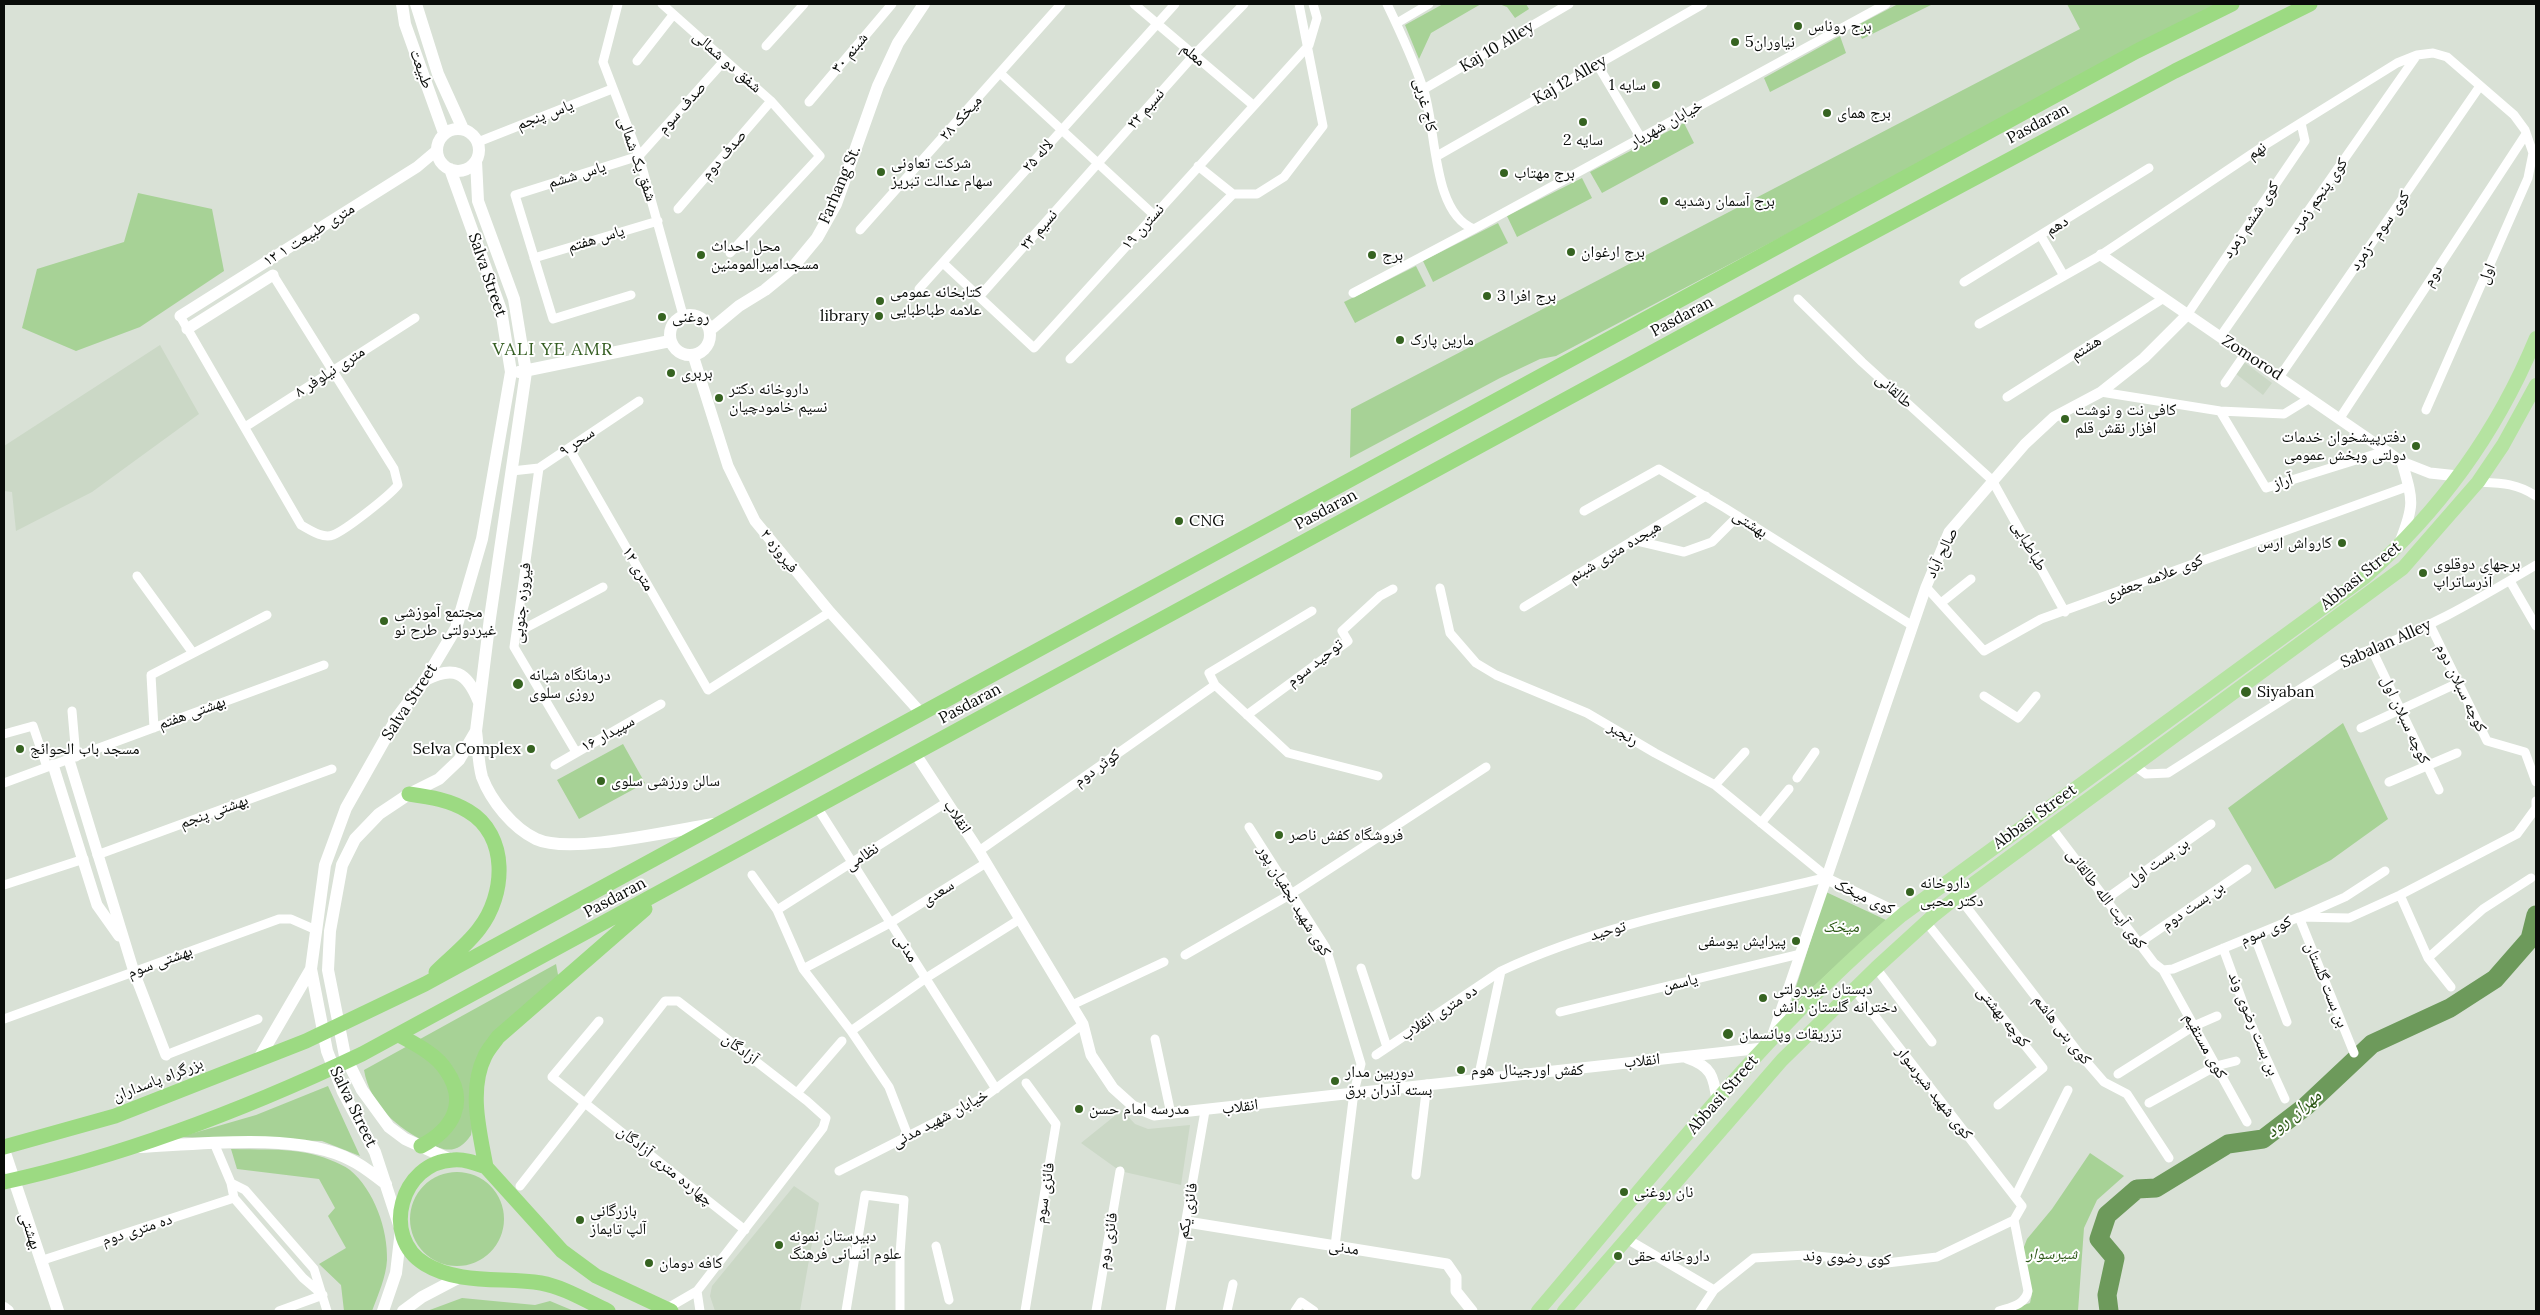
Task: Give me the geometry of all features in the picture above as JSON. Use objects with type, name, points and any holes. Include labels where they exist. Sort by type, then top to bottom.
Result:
[{"type":"highway","name":"Pasdaran","points":[[306,1041],[425,984],[2137,51],[2232,4]]},
{"type":"highway","name":"Pasdaran","points":[[129,1148],[257,1103],[399,1035],[1858,241],[2175,71],[2310,4]]},
{"type":"highway","points":[[409,794],[441,799],[469,812],[487,829],[498,850],[500,875],[493,903],[480,929],[425,984]]},
{"type":"highway","points":[[486,1167],[477,1116],[478,1081],[484,1056],[498,1037],[667,890]]},
{"type":"highway","points":[[399,1035],[432,1055],[446,1069],[454,1091],[456,1105],[453,1118],[438,1137],[421,1146]]},
{"type":"highway","name":"بزرگراه پاسداران","points":[[4,1149],[115,1116],[306,1041]]},
{"type":"highway","points":[[4,1182],[30,1177],[129,1148]]},
{"type":"highway","points":[[608,1311],[543,1283],[441,1273],[423,1263],[409,1248],[400,1228],[402,1200],[412,1182],[430,1167],[451,1160],[469,1161],[486,1167],[562,1251],[596,1276],[669,1310]]},
{"type":"highway","points":[[582,1299],[593,1294],[598,1282],[596,1276]]},
{"type":"main road","name":"طبیعت","points":[[402,4],[405,24],[444,133]]},
{"type":"main road","name":"طبیعت","points":[[416,4],[438,74],[463,129]]},
{"type":"main road","name":"Farhang St.","points":[[710,330],[739,306],[764,290],[793,267],[817,238],[836,204],[878,86],[898,43],[924,4]]},
{"type":"main road","points":[[463,129],[469,131],[478,142],[479,155],[476,161],[466,170],[450,169],[441,164],[436,151],[437,145],[444,133],[450,130],[463,129]]},
{"type":"main road","name":"Salva Street","points":[[451,1160],[405,1139],[389,1127],[362,1090],[345,1056],[328,970],[330,931],[342,865],[355,840],[379,814],[409,794],[440,779],[459,760],[476,731],[526,372],[514,299],[478,201],[476,161]]},
{"type":"main road","name":"Salva Street","points":[[400,1228],[376,1152],[343,1092],[327,1051],[311,969],[325,865],[346,808],[398,716],[425,680],[456,628],[472,580],[482,540],[511,372],[501,310],[450,169]]},
{"type":"main road","points":[[683,315],[697,315],[703,318],[710,330],[711,337],[706,348],[693,355],[677,351],[670,341],[670,328],[683,315]]},
{"type":"main road","name":"Abbasi Street","points":[[1538,1311],[1767,1044],[1863,949],[1902,915],[1994,846],[2365,577],[2397,549],[2428,515],[2484,439],[2509,398],[2536,338]]},
{"type":"main road","points":[[511,372],[526,372],[670,341]]},
{"type":"main road","name":"Abbasi Street","points":[[1570,1309],[1627,1239],[1782,1060],[1926,922],[2004,861],[2403,568],[2478,482],[2503,445],[2536,385]]},
{"type":"main road","points":[[2253,659],[2263,672]]},
{"type":"main road","points":[[425,680],[441,672],[454,672],[469,684],[480,705]]},
{"type":"main road","points":[[476,731],[482,776],[496,803],[515,825],[537,840],[558,845],[586,844],[722,823]]},
{"type":"main road","points":[[1994,846],[2004,861]]},
{"type":"main road","points":[[258,1060],[311,969]]},
{"type":"main road","points":[[129,1148],[214,1143],[278,1144],[320,1148],[351,1159],[386,1184]]},
{"type":"main road","name":"بهشتی","points":[[4,1149],[58,1311]]},
{"type":"main road","points":[[384,1311],[396,1273],[400,1228]]},
{"type":"main road","points":[[403,1311],[422,1297],[462,1276]]},
{"type":"main road","points":[[4,1308],[8,1311]]},
{"type":"street","name":"شفق یک شمالی","points":[[618,4],[603,62],[639,156],[683,315]]},
{"type":"street","name":"شفق دو شمالی","points":[[662,4],[771,101],[791,121],[820,156],[730,253]]},
{"type":"street","points":[[766,46],[804,4]]},
{"type":"street","name":"میخک ۲۸","points":[[860,230],[1061,4]]},
{"type":"street","name":"معلم","points":[[1134,4],[1253,105]]},
{"type":"street","name":"لاله ۲۵","points":[[919,289],[1175,4]]},
{"type":"street","name":"نسیم ۲۲","points":[[1098,163],[1194,55],[1244,4]]},
{"type":"street","points":[[1198,166],[1233,194],[1257,194],[1284,177],[1323,126],[1299,4]]},
{"type":"street","points":[[1308,45],[1316,18],[1313,4]]},
{"type":"street","name":"کاج غربی","points":[[1387,4],[1424,89],[1443,190],[1450,210],[1460,222],[1474,229]]},
{"type":"street","points":[[1396,23],[1429,4]]},
{"type":"street","name":"Kaj 10 Alley","points":[[1424,89],[1569,4]]},
{"type":"street","name":"Kaj 12 Alley","points":[[1437,156],[1703,4]]},
{"type":"street","name":"خیابان شهریار","points":[[1353,293],[1886,4]]},
{"type":"street","name":"شبنم ۳۰","points":[[809,102],[888,5]]},
{"type":"street","points":[[637,62],[673,15]]},
{"type":"street","name":"نسترن ۱۹","points":[[980,297],[1034,348],[1308,45]]},
{"type":"street","name":"نهم","points":[[1979,324],[2101,255],[2301,123],[2397,63],[2417,55],[2433,54],[2447,57],[2514,115],[2526,134]]},
{"type":"street","name":"کوی پنجم زمرد","points":[[2220,337],[2417,55]]},
{"type":"street","name":"صدف سوم","points":[[639,156],[724,61]]},
{"type":"street","points":[[1597,64],[1641,138]]},
{"type":"street","points":[[1000,74],[1154,215]]},
{"type":"street","name":"کوی سوم -زمرد","points":[[2280,376],[2480,86]]},
{"type":"street","name":"یاس پنجم","points":[[478,142],[612,89]]},
{"type":"street","name":"صدف دوم","points":[[678,209],[771,101]]},
{"type":"street","name":"کوی ششم زمرد","points":[[2187,315],[2305,140],[2301,123]]},
{"type":"street","name":"اول","points":[[2426,410],[2528,178],[2533,153],[2526,134]]},
{"type":"street","name":"دوم","points":[[2340,418],[2526,134]]},
{"type":"street","name":"۱۲ متری طبیعت ۱","points":[[180,316],[408,172],[436,151]]},
{"type":"street","name":"یاس ششم","points":[[534,258],[515,194],[639,156]]},
{"type":"street","name":"نسیم ۲۳","points":[[980,297],[1098,163]]},
{"type":"street","name":"دهم","points":[[1964,282],[2149,168]]},
{"type":"street","points":[[1070,359],[1233,194]]},
{"type":"street","name":"یاس هفتم","points":[[534,258],[658,221]]},
{"type":"street","points":[[2041,236],[2064,276]]},
{"type":"street","name":"Zomorod","points":[[2101,255],[2187,315],[2280,376],[2402,462],[2430,473],[2458,476]]},
{"type":"street","points":[[534,258],[553,319],[631,295]]},
{"type":"street","points":[[943,263],[980,297]]},
{"type":"street","points":[[180,316],[301,525],[318,534],[333,535],[390,496],[398,485],[394,470],[274,275]]},
{"type":"street","name":"۱۲ متری طبیعت ۱","points":[[187,328],[274,275]]},
{"type":"street","name":"هشتم","points":[[2007,397],[2164,298]]},
{"type":"street","name":"طالقانی","points":[[1798,299],[1862,362],[1992,480]]},
{"type":"street","name":"صالح آباد","points":[[1767,1044],[1800,954],[1926,587],[1949,532],[1992,480],[2025,444],[2054,417],[2101,392],[2144,358],[2187,315]]},
{"type":"street","name":"۸ متری نیلوفر","points":[[245,427],[415,318]]},
{"type":"street","points":[[2225,383],[2245,354]]},
{"type":"street","name":"فیروزه ٢","points":[[693,355],[728,466],[755,521],[830,612],[921,714]]},
{"type":"street","points":[[2101,392],[2220,411],[2284,414],[2310,398]]},
{"type":"street","name":"سحر ۹","points":[[512,471],[539,468],[639,401]]},
{"type":"street","name":"آراز","points":[[2220,411],[2266,488],[2386,451]]},
{"type":"street","name":"۱۲ متری","points":[[569,448],[708,690],[830,612]]},
{"type":"street","points":[[2397,549],[2409,520],[2413,500],[2402,462]]},
{"type":"street","name":"فیروزه جنوبی","points":[[539,468],[514,647],[576,752]]},
{"type":"street","name":"بهشتی","points":[[1584,511],[1659,469],[1706,496],[1913,626]]},
{"type":"street","name":"طباطبایی","points":[[1992,480],[2065,612]]},
{"type":"street","points":[[2478,482],[2510,483],[2523,487],[2536,496]]},
{"type":"street","name":"کوی علامه جعفری","points":[[1926,587],[1984,651],[2035,622],[2409,486]]},
{"type":"street","name":"هیجده متری شبنم","points":[[1524,607],[1706,496]]},
{"type":"street","points":[[1633,540],[1684,552],[1712,542],[1738,516]]},
{"type":"street","name":"Sabalan Alley","points":[[2135,766],[2146,774],[2168,773],[2344,661],[2457,612],[2536,565]]},
{"type":"street","points":[[136,576],[193,653]]},
{"type":"street","points":[[1941,603],[1971,580]]},
{"type":"street","points":[[2510,581],[2536,626]]},
{"type":"street","points":[[516,633],[602,587]]},
{"type":"street","name":"رنجبر","points":[[1440,588],[1450,633],[1476,663],[1496,675],[1587,713],[1655,753],[1715,785],[1826,877]]},
{"type":"street","name":"توحید سوم","points":[[1247,715],[1348,641],[1342,631],[1380,596],[1393,589]]},
{"type":"street","points":[[1312,611],[1209,673],[1215,685],[1288,753],[1378,776]]},
{"type":"street","points":[[154,728],[151,675],[267,616]]},
{"type":"street","name":"کوچه سبلان دوم","points":[[2430,625],[2460,682],[2487,741],[2525,752],[2536,782]]},
{"type":"street","name":"کوچه سبلان اول","points":[[2372,650],[2439,790]]},
{"type":"street","name":"بهشتی هفتم","points":[[4,783],[324,665]]},
{"type":"street","points":[[2361,728],[2460,682]]},
{"type":"street","name":"کوثر دوم","points":[[979,852],[1215,685]]},
{"type":"street","points":[[1984,696],[2018,718],[2036,696]]},
{"type":"street","name":"سپیدار ۱۶","points":[[555,765],[661,704]]},
{"type":"street","points":[[72,711],[72,758],[97,855],[134,972],[166,1054],[258,1019]]},
{"type":"street","points":[[4,734],[34,726],[84,859],[97,905],[125,943]]},
{"type":"street","points":[[1715,785],[1745,752]]},
{"type":"street","points":[[1797,778],[1815,752]]},
{"type":"street","name":"انقلاب","points":[[915,753],[986,863],[1072,1004],[1083,1024],[1091,1055],[1113,1088],[1133,1106],[1154,1115],[1205,1111],[1354,1092],[1682,1057],[1767,1044]]},
{"type":"street","points":[[2389,782],[2457,753]]},
{"type":"street","points":[[1185,955],[1291,894],[1486,767]]},
{"type":"street","name":"بهشتی پنجم","points":[[97,855],[332,769]]},
{"type":"street","points":[[1761,823],[1789,789]]},
{"type":"street","points":[[2451,987],[2428,958],[2400,895],[2518,834],[2536,808],[2536,801]]},
{"type":"street","name":"نظامی","points":[[777,910],[947,802]]},
{"type":"street","name":"مدنی","points":[[816,808],[996,1089]]},
{"type":"street","name":"بن بست اول","points":[[2106,899],[2211,824]]},
{"type":"street","name":"کوی شهید نجفیان پور","points":[[1249,827],[1326,948],[1361,1064],[1354,1092],[1335,1246]]},
{"type":"street","name":"کوی آیت الله طالقانی","points":[[2051,827],[2154,963],[2163,970]]},
{"type":"street","points":[[4,885],[84,859]]},
{"type":"street","name":"سعدی","points":[[803,969],[890,923],[986,863]]},
{"type":"street","name":"بن بست دوم","points":[[2139,943],[2247,869]]},
{"type":"street","points":[[2299,918],[2345,896],[2384,871]]},
{"type":"street","points":[[752,875],[777,910],[803,969],[851,1031],[889,1087],[908,1136]]},
{"type":"street","name":"کوی میخک","points":[[1826,877],[1902,915]]},
{"type":"street","name":"توحید","points":[[1501,971],[1546,950],[1611,929],[1826,877]]},
{"type":"street","points":[[2428,958],[2483,908],[2532,878]]},
{"type":"street","name":"کوی سوم","points":[[2163,970],[2173,969],[2299,918],[2349,918],[2400,895]]},
{"type":"street","name":"کوی بنی هاشم","points":[[1958,896],[2084,1059],[2104,1082],[2127,1094],[2169,1158]]},
{"type":"street","name":"بن بست گلستان","points":[[2299,918],[2354,1053]]},
{"type":"street","name":"بهشتی سوم","points":[[4,1019],[279,919],[292,919],[316,930]]},
{"type":"street","points":[[851,1031],[926,978],[1020,919]]},
{"type":"street","name":"کوچه بهشتی","points":[[1926,922],[2043,1068],[1998,1105]]},
{"type":"street","points":[[2254,935],[2287,1022]]},
{"type":"street","name":"بن بست رضوی وند","points":[[2223,948],[2250,1022],[2285,1099]]},
{"type":"street","name":"یاسمن","points":[[1560,1012],[1800,954]]},
{"type":"street","points":[[1072,1004],[1164,962]]},
{"type":"street","points":[[1361,968],[1387,1047]]},
{"type":"street","points":[[1876,968],[1932,1042]]},
{"type":"street","name":"کوی مستقیم","points":[[2163,970],[2246,1122]]},
{"type":"street","points":[[1478,1079],[1501,971]]},
{"type":"street","name":"ده متری انقلاب","points":[[1376,1055],[1501,971]]},
{"type":"street","name":"کوی شهید شیرسوار","points":[[1854,989],[2015,1197]]},
{"type":"street","name":"آزادگان","points":[[520,1186],[665,1001],[678,1000],[797,1093],[826,1118],[823,1128],[697,1291],[669,1310]]},
{"type":"street","points":[[2118,1074],[2194,1026],[2217,1016]]},
{"type":"street","name":"چهارده متری آزادگان","points":[[599,1021],[552,1077],[744,1230]]},
{"type":"street","name":"خیابان شهید مدنی","points":[[839,1171],[983,1098],[1083,1024]]},
{"type":"street","points":[[1154,1039],[1171,1114]]},
{"type":"street","points":[[797,1093],[842,1040]]},
{"type":"street","points":[[1682,1057],[1702,1063],[1711,1074],[1717,1101]]},
{"type":"street","points":[[2149,1103],[2216,1066],[2236,1061]]},
{"type":"street","name":"فائزی سوم","points":[[1025,1311],[1056,1124],[1026,1083]]},
{"type":"street","points":[[1416,1175],[1427,1084]]},
{"type":"street","points":[[1999,1311],[2021,1304],[2026,1298],[2028,1291],[2014,1220],[2022,1206],[2015,1197],[2068,1090]]},
{"type":"street","name":"فائزی یکم","points":[[1170,1311],[1205,1111]]},
{"type":"street","points":[[214,1143],[231,1183],[234,1198],[303,1278],[323,1295]]},
{"type":"street","name":"فائزی دوم","points":[[1096,1311],[1120,1171]]},
{"type":"street","points":[[231,1183],[245,1190],[314,1269],[327,1311]]},
{"type":"street","points":[[846,1311],[865,1195],[904,1200],[900,1254],[900,1311]]},
{"type":"street","name":"ده متری دوم","points":[[40,1261],[234,1198]]},
{"type":"street","name":"کوی رضوی وند","points":[[1700,1311],[1714,1290],[1754,1258],[1806,1255],[1887,1263],[1937,1256],[2014,1220]]},
{"type":"street","name":"مدنی","points":[[1187,1222],[1447,1264],[1456,1277],[1456,1291],[1472,1311]]},
{"type":"street","points":[[1627,1239],[1714,1290]]},
{"type":"street","points":[[936,1246],[949,1300]]},
{"type":"street","points":[[1228,1311],[1233,1284]]},
{"type":"street","points":[[697,1291],[700,1311]]},
{"type":"street","points":[[279,1311],[323,1295]]},
{"type":"street","points":[[1295,1311],[1301,1302],[1314,1311]]},
{"type":"shaded area","points":[[160,345],[199,414],[92,492],[16,531],[12,492],[4,491],[4,446]]},
{"type":"shaded area","points":[[2244,362],[2272,383],[2263,395],[2236,374]]},
{"type":"shaded area","points":[[1122,1110],[1135,1124],[1148,1129],[1190,1125],[1181,1185],[1120,1171],[1081,1143]]},
{"type":"shaded area","name":"دبیرستان نمونه علوم انسانی فرهنگ","points":[[794,1186],[819,1203],[800,1311],[715,1311],[710,1296],[712,1286]]},
{"type":"green space","points":[[1443,4],[1481,4],[1431,33],[1419,59],[1405,25]]},
{"type":"green space","points":[[1499,4],[1526,4],[1529,9],[1515,18],[1507,7]]},
{"type":"green space","points":[[1898,4],[1933,4],[1862,39],[1856,26]]},
{"type":"green space","points":[[2067,4],[2222,4],[1556,356],[1540,359],[1500,378],[1350,458],[1351,409],[2080,29]]},
{"type":"green space","points":[[1840,36],[1846,53],[1770,92],[1764,78]]},
{"type":"green space","points":[[1684,123],[1694,143],[1602,193],[1590,172]]},
{"type":"green space","points":[[1582,178],[1592,198],[1517,237],[1507,216]]},
{"type":"green space","points":[[138,193],[212,209],[224,271],[140,327],[76,351],[22,328],[37,269],[124,242]]},
{"type":"green space","points":[[1498,223],[1508,243],[1433,282],[1423,261]]},
{"type":"green space","points":[[1416,266],[1426,286],[1355,323],[1344,302]]},
{"type":"green space","points":[[2343,723],[2388,819],[2331,860],[2275,889],[2228,808]]},
{"type":"green space","name":"سالن ورزشی سلوی","points":[[623,744],[645,783],[579,819],[557,780]]},
{"type":"green space","name":"میخک","points":[[1826,892],[1886,920],[1789,1009]]},
{"type":"green space","points":[[556,964],[559,980],[485,1047],[471,1135],[461,1146],[451,1150],[434,1146],[396,1123],[379,1105],[367,1083],[364,1070]]},
{"type":"green space","points":[[328,1086],[360,1156],[322,1141],[180,1137],[256,1115]]},
{"type":"green space","points":[[231,1149],[298,1151],[307,1153],[341,1164],[359,1178],[373,1199],[378,1211],[387,1248],[385,1273],[372,1311],[344,1311],[341,1285],[319,1264],[346,1248],[328,1216],[335,1208],[319,1179],[237,1169]]},
{"type":"green space","name":"شیرسوار","points":[[2090,1153],[2124,1176],[2097,1200],[2084,1228],[2078,1311],[2005,1311],[2030,1303],[2032,1294],[2022,1252],[2027,1239],[2052,1209]]},
{"type":"green space","points":[[457,1172],[475,1176],[490,1186],[500,1201],[504,1219],[500,1237],[490,1252],[475,1262],[457,1266],[439,1262],[424,1252],[414,1237],[410,1219],[414,1201],[424,1186],[439,1176]]},
{"type":"green space","points":[[462,1298],[535,1305],[550,1301],[574,1311],[427,1311]]},
{"type":"waterway","name":"مهران رود","points":[[2109,1311],[2107,1295],[2115,1258],[2099,1239],[2107,1215],[2137,1189],[2156,1188],[2228,1144],[2263,1139],[2306,1106],[2372,1044],[2450,1008],[2495,979],[2530,939],[2536,915]]},
{"type":"place","name":"برج روناس","points":[[1798,26]]},
{"type":"place","name":"نیاوران5","points":[[1735,42]]},
{"type":"place","name":"سایه 1","points":[[1656,85]]},
{"type":"place","name":"برج همای","points":[[1827,113]]},
{"type":"place","name":"سایه 2","points":[[1583,122]]},
{"type":"place","name":"شرکت تعاونی سهام عدالت تبریز","points":[[881,172]]},
{"type":"place","name":"برج مهتاب","points":[[1504,173]]},
{"type":"place","name":"برج آسمان رشدیه","points":[[1664,201]]},
{"type":"place","name":"برج ارغوان","points":[[1571,252]]},
{"type":"place","name":"محل احداث مسجدامیرالمومنین","points":[[701,255]]},
{"type":"place","name":"برج","points":[[1372,255]]},
{"type":"place","name":"برج افرا 3","points":[[1487,296]]},
{"type":"place","name":"کتابخانه عمومی علامه طباطبایی","points":[[880,301]]},
{"type":"place","name":"library","points":[[879,316]]},
{"type":"place","name":"روغنی","points":[[662,317]]},
{"type":"place","name":"مارین پارک","points":[[1400,340]]},
{"type":"place","name":"بربری","points":[[671,373]]},
{"type":"place","name":"داروخانه دکتر نسیم خامودچیان","points":[[719,398]]},
{"type":"place","name":"کافی نت و نوشت افزار نقش قلم","points":[[2065,419]]},
{"type":"place","name":"دفترپیشخوان خدمات دولتی وبخش عمومی","points":[[2416,446]]},
{"type":"place","name":"CNG","points":[[1179,521]]},
{"type":"place","name":"کارواش ارس","points":[[2342,543]]},
{"type":"place","name":"برجهای دوقلوی آذرساتراپ","points":[[2423,573]]},
{"type":"place","name":"مجتمع آموزشی غیردولتی طرح نو","points":[[384,621]]},
{"type":"place","name":"درمانگاه شبانه روزی سلوی","points":[[518,684]]},
{"type":"place","name":"Siyaban","points":[[2246,692]]},
{"type":"place","name":"مسجد باب الحوائج","points":[[20,749]]},
{"type":"place","name":"Selva Complex","points":[[531,749]]},
{"type":"place","name":"سالن ورزشی سلوی","points":[[601,781]]},
{"type":"place","name":"فروشگاه کفش ناصر","points":[[1279,835]]},
{"type":"place","name":"داروخانه دکتر محبی","points":[[1910,892]]},
{"type":"place","name":"پیرایش یوسفی","points":[[1796,941]]},
{"type":"place","name":"دبستان غیردولتی دخترانه گلستان دانش","points":[[1763,998]]},
{"type":"place","name":"تزریقات وپانسمان","points":[[1728,1034]]},
{"type":"place","name":"کفش اورجینال هوم","points":[[1461,1070]]},
{"type":"place","name":"دوربین مدار بسته آذران برق","points":[[1335,1081]]},
{"type":"place","name":"مدرسه امام حسن","points":[[1079,1109]]},
{"type":"place","name":"نان روغنی","points":[[1624,1192]]},
{"type":"place","name":"بازرگانی آلپ‌ تایماز","points":[[580,1220]]},
{"type":"place","name":"دبیرستان نمونه علوم انسانی فرهنگ","points":[[779,1245]]},
{"type":"place","name":"داروخانه حقی","points":[[1618,1256]]},
{"type":"place","name":"کافه دومان","points":[[649,1263]]},
{"type":"district","name":"VALI YE AMR","points":[[553,350]]}]
